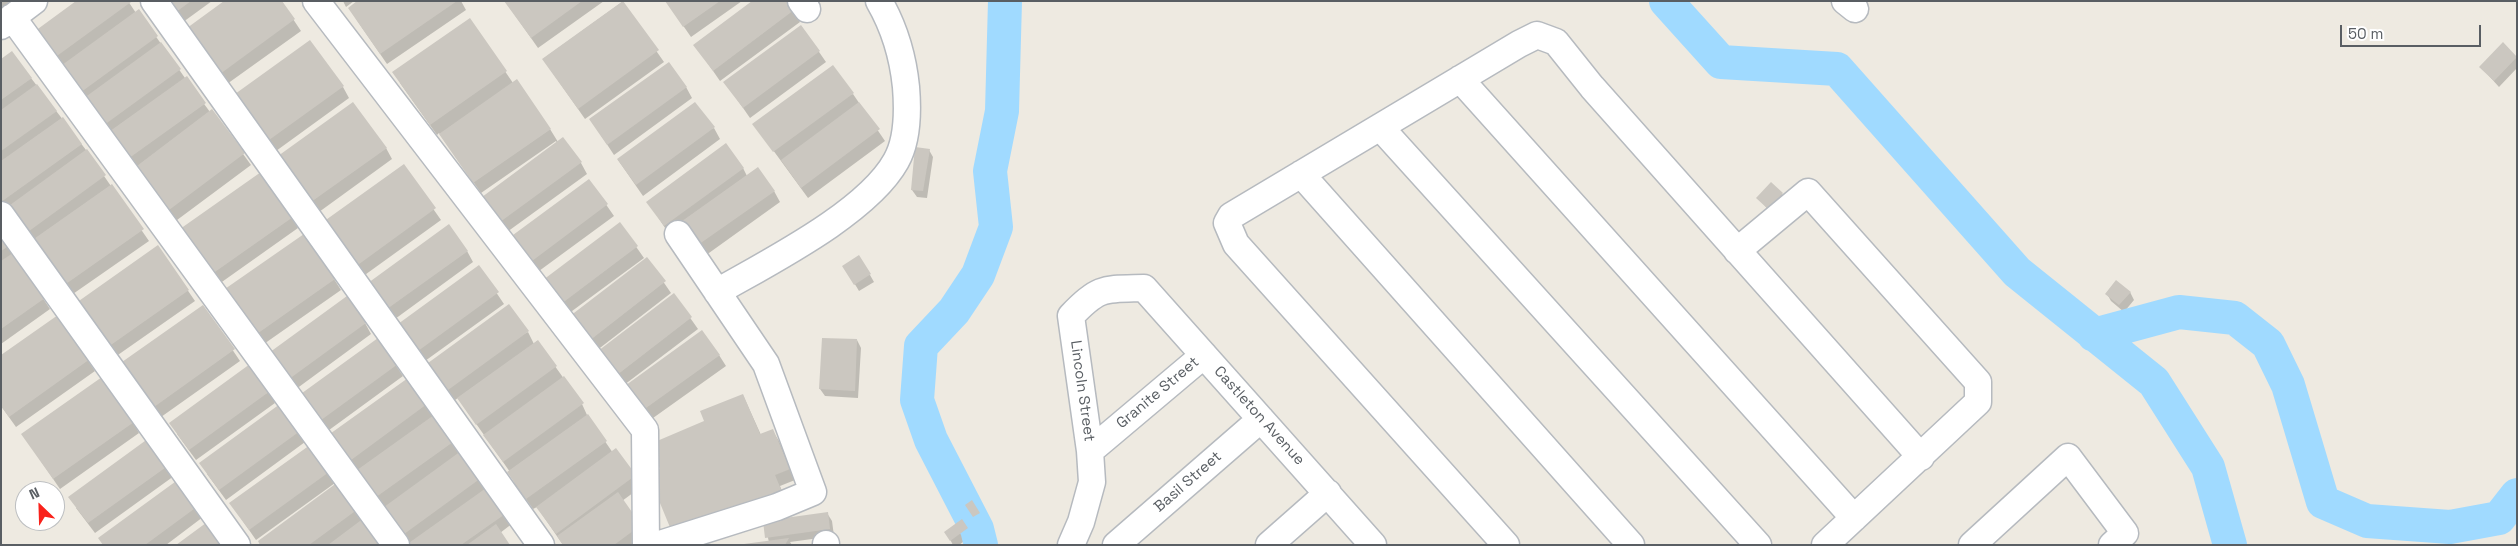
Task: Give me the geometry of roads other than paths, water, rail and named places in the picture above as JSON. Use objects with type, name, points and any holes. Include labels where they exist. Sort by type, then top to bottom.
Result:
[{"type":"street","points":[[34,1],[7,21],[396,545]]},
{"type":"street","points":[[154,1],[541,545]]},
{"type":"street","points":[[316,1],[645,430],[646,545]]},
{"type":"street","points":[[717,292],[805,240],[868,196],[896,160],[908,117],[904,74],[891,23],[879,1]]},
{"type":"street","points":[[1506,545],[1231,236],[1227,223],[1232,216],[1301,174],[1536,35],[1556,42],[1592,87],[1921,457]]},
{"type":"street","points":[[1460,79],[1854,518]]},
{"type":"street","points":[[1380,127],[1758,545]]},
{"type":"street","points":[[1301,174],[1631,545]]},
{"type":"street","points":[[1738,251],[1808,192],[1978,382],[1978,402],[1826,545]]},
{"type":"street","points":[[1,215],[237,545]]},
{"type":"street","points":[[656,545],[776,507],[813,492],[766,364],[678,234]]},
{"type":"street","name":"Castleton Avenue","points":[[1144,288],[1373,545]]},
{"type":"street","name":"Lincoln Street","points":[[1071,545],[1081,522],[1092,482],[1090,451],[1071,316],[1085,301],[1104,289],[1144,288]]},
{"type":"street","name":"Granite Street","points":[[1090,451],[1204,355]]},
{"type":"street","name":"Basil Street","points":[[1116,545],[1261,419]]},
{"type":"street","points":[[1972,545],[2068,458],[2125,532],[2112,545]]},
{"type":"street","points":[[1268,545],[1328,494]]},
{"type":"waterway","points":[[981,545],[977,529],[931,440],[917,400],[921,346],[954,311],[978,275],[996,227],[990,171],[1002,111],[1005,1]]},
{"type":"waterway","points":[[1666,1],[1721,62],[1837,69],[2017,272],[2154,382],[2208,467],[2230,545]]},
{"type":"waterway","points":[[2094,335],[2179,312],[2235,318],[2268,344],[2288,385],[2323,502],[2367,521],[2450,527],[2499,518],[2517,495]]}]
